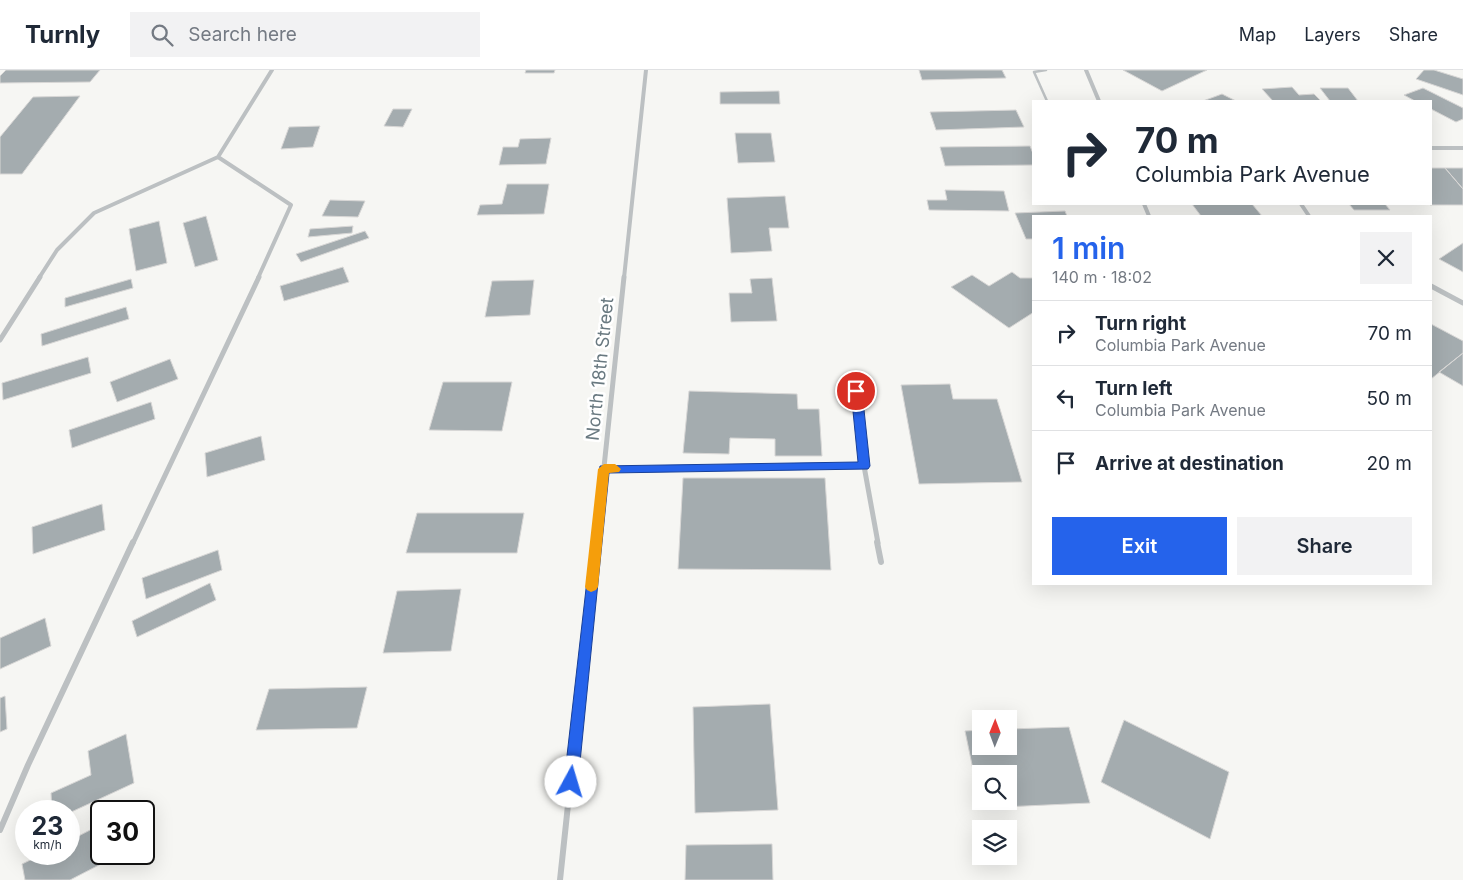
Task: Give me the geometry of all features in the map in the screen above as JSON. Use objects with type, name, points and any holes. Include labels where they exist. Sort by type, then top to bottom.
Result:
[{"type":"street","points":[[0,340],[58,250],[94,214],[218,157],[272,70]]},
{"type":"street","name":"North 18th Street","points":[[560,880],[646,70]]},
{"type":"street","points":[[1086,70],[1099,100]]},
{"type":"street","points":[[1432,148],[1463,148]]},
{"type":"street","points":[[0,830],[261,273],[291,205],[218,157]]},
{"type":"street","points":[[1432,287],[1463,303]]},
{"type":"street","points":[[856,391],[864,466],[881,562]]},
{"type":"street","points":[[604,469],[864,466]]},
{"type":"lane","points":[[1046,70],[1034,72],[1047,100]]},
{"type":"building","points":[[6,70],[100,70],[90,82],[0,83],[0,76]]},
{"type":"building","points":[[526,70],[555,70],[554,73],[525,73]]},
{"type":"building","points":[[919,70],[1002,70],[1006,78],[922,80]]},
{"type":"building","points":[[1123,70],[1207,70],[1162,91]]},
{"type":"building","points":[[1424,70],[1434,70],[1463,79],[1463,95],[1416,79]]},
{"type":"building","points":[[1292,87],[1299,95],[1314,94],[1320,100],[1272,100],[1262,89]]},
{"type":"building","points":[[1320,88],[1348,88],[1357,100],[1329,100]]},
{"type":"building","points":[[1423,88],[1463,108],[1463,119],[1456,122],[1432,110],[1432,100],[1413,100],[1404,95]]},
{"type":"building","points":[[779,91],[780,104],[720,104],[720,92]]},
{"type":"building","points":[[1222,94],[1234,100],[1206,100]]},
{"type":"building","points":[[80,96],[22,174],[0,174],[0,137],[33,97]]},
{"type":"building","points":[[393,109],[412,109],[403,127],[384,126]]},
{"type":"building","points":[[1016,110],[1024,127],[936,130],[930,112]]},
{"type":"building","points":[[320,126],[313,147],[281,149],[289,127]]},
{"type":"building","points":[[735,133],[771,133],[775,162],[738,163]]},
{"type":"building","points":[[551,138],[546,164],[499,165],[503,147],[518,147],[520,139]]},
{"type":"building","points":[[1030,146],[1032,165],[945,166],[940,147]]},
{"type":"building","points":[[1432,168],[1445,168],[1463,189],[1463,205],[1432,205]]},
{"type":"building","points":[[1445,168],[1463,168],[1463,189]]},
{"type":"building","points":[[507,184],[549,184],[544,214],[477,215],[480,205],[502,204]]},
{"type":"building","points":[[945,190],[1004,191],[1009,211],[929,210],[927,200],[947,200]]},
{"type":"building","points":[[785,196],[789,228],[769,228],[772,251],[731,253],[727,198]]},
{"type":"building","points":[[330,200],[365,201],[358,217],[322,216]]},
{"type":"building","points":[[1193,205],[1253,205],[1261,215],[1200,215]]},
{"type":"building","points":[[1350,205],[1386,205],[1390,210],[1354,210]]},
{"type":"building","points":[[1065,211],[1067,215],[1032,215],[1032,239],[1026,239],[1015,213]]},
{"type":"building","points":[[206,216],[218,260],[195,267],[183,223]]},
{"type":"building","points":[[159,221],[167,263],[136,271],[129,229]]},
{"type":"building","points":[[353,226],[352,233],[308,237],[310,229]]},
{"type":"building","points":[[365,231],[369,238],[301,262],[296,254]]},
{"type":"building","points":[[1463,243],[1463,272],[1439,259]]},
{"type":"building","points":[[343,267],[349,282],[284,301],[280,286]]},
{"type":"building","points":[[1012,272],[1020,278],[1032,278],[1032,313],[1009,328],[951,287],[972,275],[989,286]]},
{"type":"building","points":[[772,278],[777,321],[731,322],[729,293],[752,293],[750,279]]},
{"type":"building","points":[[131,279],[133,288],[65,307],[65,298]]},
{"type":"building","points":[[534,280],[530,315],[485,317],[492,281]]},
{"type":"building","points":[[126,307],[129,319],[42,346],[41,334]]},
{"type":"building","points":[[1432,325],[1463,341],[1463,353],[1432,378]]},
{"type":"building","points":[[1463,353],[1463,386],[1439,372]]},
{"type":"building","points":[[88,357],[91,373],[3,400],[2,383]]},
{"type":"building","points":[[170,359],[178,379],[117,402],[110,382]]},
{"type":"building","points":[[443,382],[512,382],[502,431],[429,430]]},
{"type":"building","points":[[950,384],[953,399],[997,399],[1022,482],[919,484],[901,385]]},
{"type":"building","points":[[689,391],[797,394],[798,409],[819,409],[822,456],[775,456],[775,439],[730,438],[729,454],[683,453]]},
{"type":"building","points":[[151,402],[155,419],[72,448],[69,430]]},
{"type":"building","points":[[261,436],[265,460],[207,477],[205,453]]},
{"type":"building","points":[[683,478],[825,478],[831,570],[678,569]]},
{"type":"building","points":[[102,504],[105,530],[33,554],[32,527]]},
{"type":"building","points":[[417,513],[524,513],[517,553],[406,553]]},
{"type":"building","points":[[218,550],[222,570],[146,599],[142,578]]},
{"type":"building","points":[[210,583],[216,600],[137,637],[132,621]]},
{"type":"building","points":[[461,589],[451,651],[383,653],[397,591]]},
{"type":"building","points":[[45,618],[51,646],[0,669],[0,638]]},
{"type":"building","points":[[367,687],[357,728],[256,730],[269,689]]},
{"type":"building","points":[[5,696],[7,729],[0,732],[0,698]]},
{"type":"building","points":[[770,704],[778,810],[695,813],[693,707]]},
{"type":"building","points":[[1124,720],[1229,772],[1210,839],[1101,782]]},
{"type":"building","points":[[1069,727],[1090,803],[1017,806],[1017,765],[972,765],[965,731],[972,731],[972,755],[1018,755],[1018,729]]},
{"type":"building","points":[[126,734],[134,783],[97,800],[90,800],[90,803],[80,808],[80,800],[51,800],[51,793],[91,775],[88,751]]},
{"type":"building","points":[[90,830],[90,865],[99,865],[70,880],[25,880],[22,865],[80,865],[80,835]]},
{"type":"building","points":[[772,844],[773,880],[685,880],[686,845]]},
{"type":"slow traffic","points":[[591,587],[604,469],[615,469]]},
{"type":"route","points":[[571,782],[604,469],[864,466],[856,391]]}]
